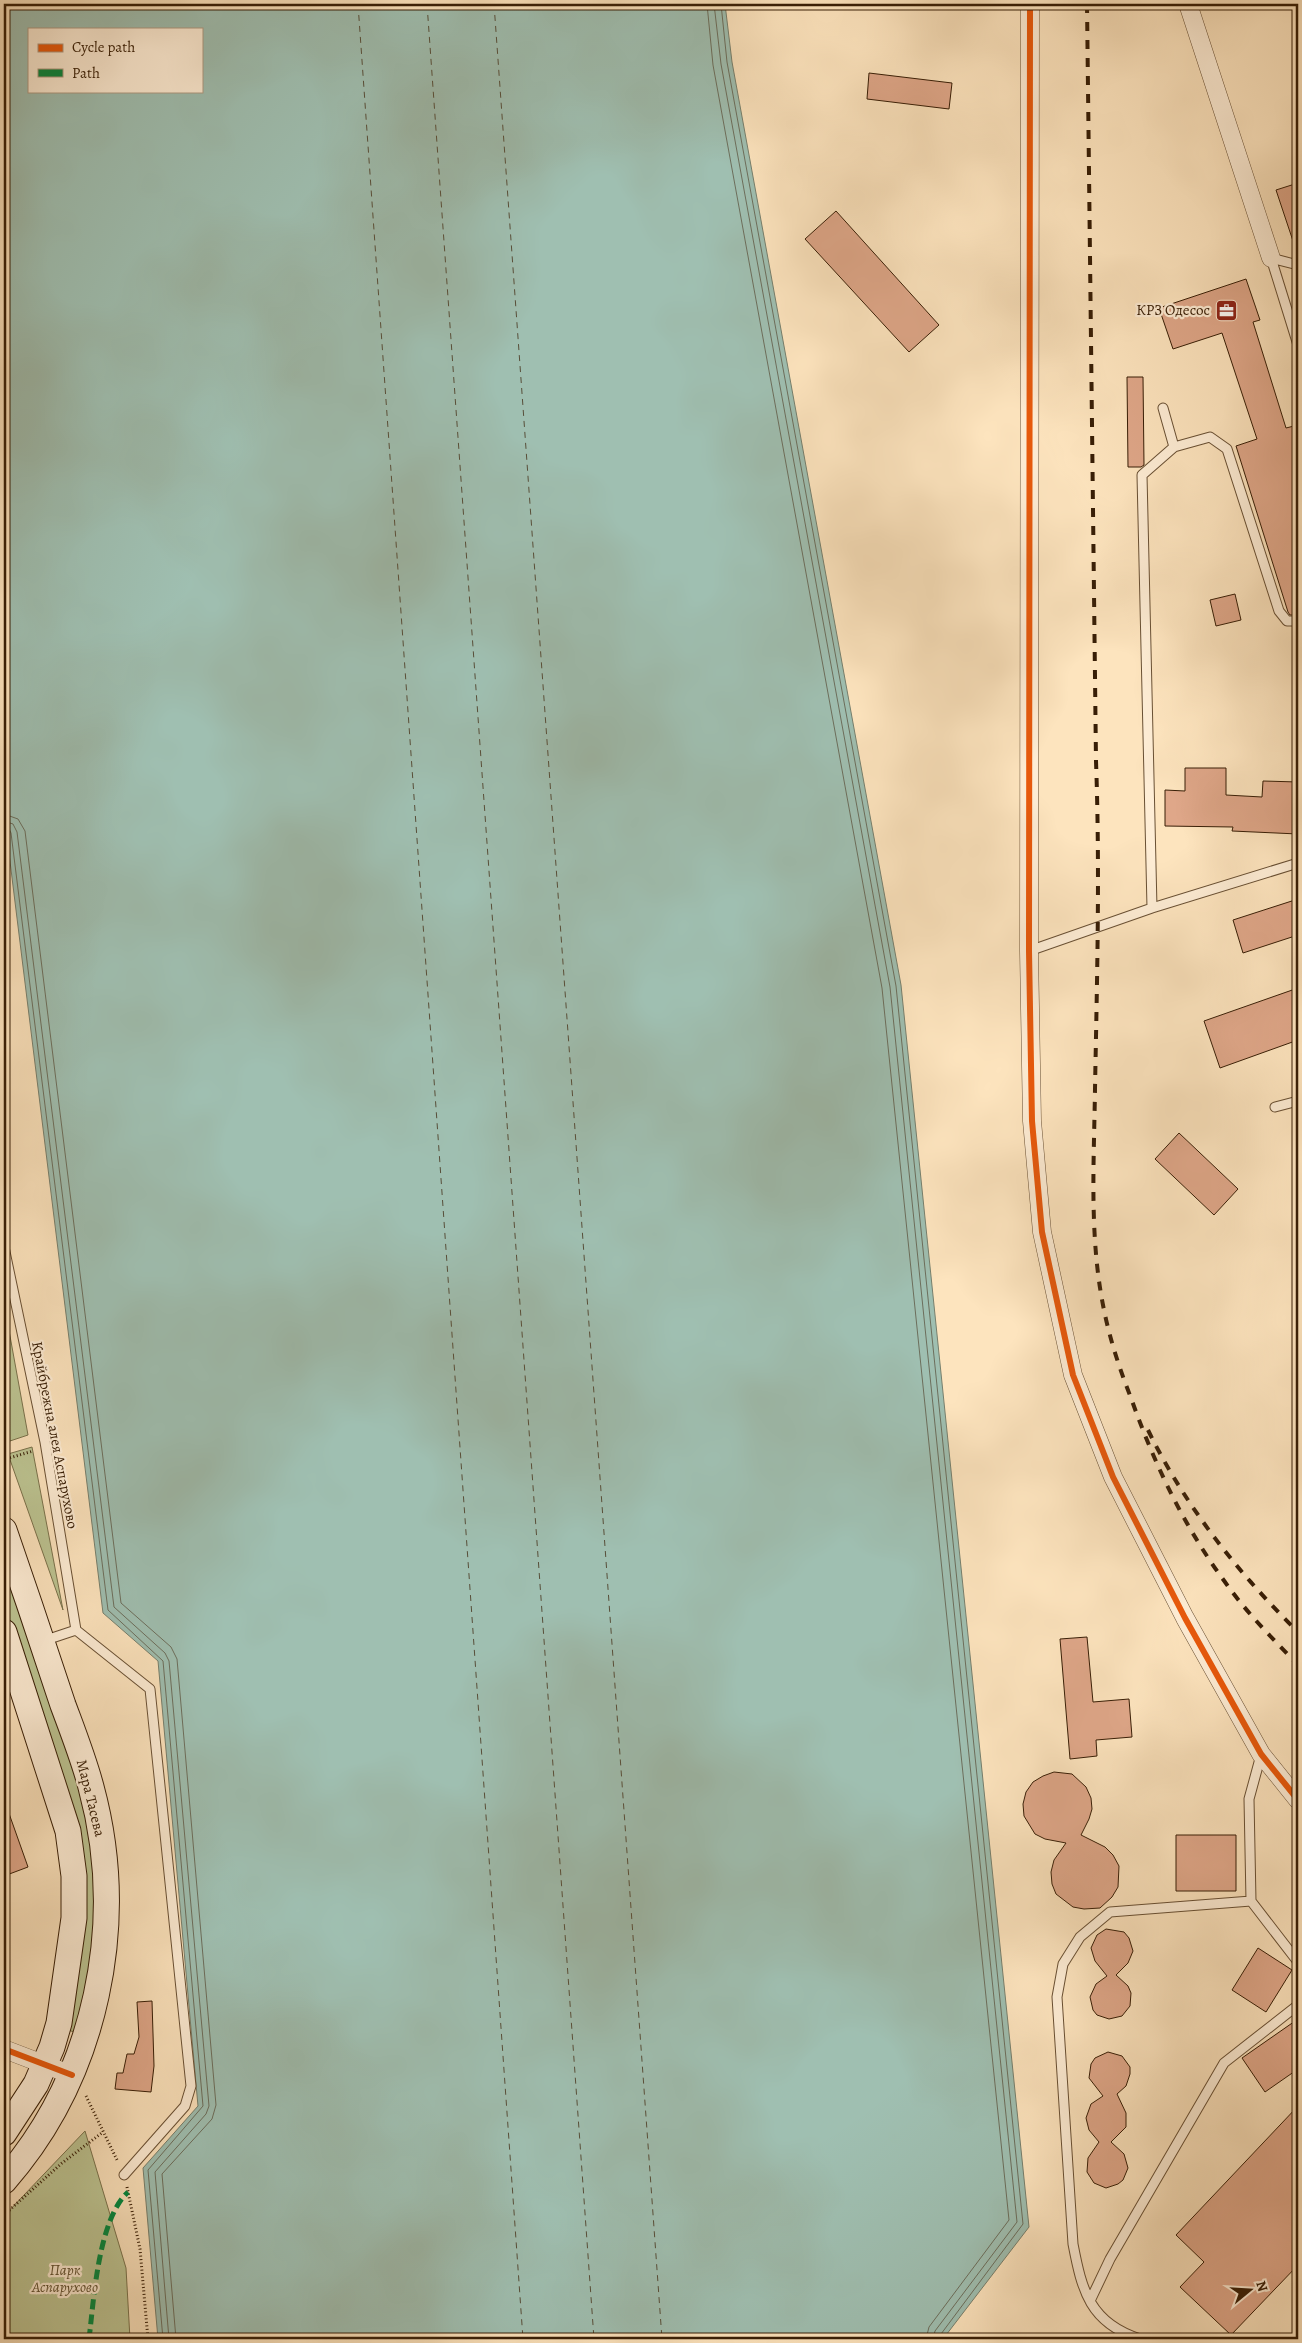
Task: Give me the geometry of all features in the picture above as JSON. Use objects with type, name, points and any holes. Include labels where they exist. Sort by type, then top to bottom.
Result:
[{"type":"main road","name":"Мара Тасева","points":[[4,1530],[91,1788],[100,1832],[105,1880],[105,1934],[95,2006],[72,2075],[62,2096],[24,2157],[4,2180]]},
{"type":"main road","name":"Мара Тасева","points":[[4,2133],[26,2102],[44,2065],[59,2023],[74,1918],[74,1876],[68,1832],[59,1800],[6,1647]]},
{"type":"street","points":[[1030,4],[1029,951],[1032,1121],[1042,1232],[1073,1375],[1113,1477],[1185,1618],[1261,1754],[1298,1800]]},
{"type":"street","points":[[1188,4],[1271,258]]},
{"type":"street","points":[[4,2049],[72,2075]]},
{"type":"lane","points":[[1271,258],[1298,265]]},
{"type":"lane","points":[[1271,258],[1298,345]]},
{"type":"lane","points":[[1163,408],[1174,447]]},
{"type":"lane","points":[[1152,908],[1142,475],[1174,447],[1210,437],[1227,449],[1279,611],[1288,621],[1298,621]]},
{"type":"lane","points":[[1029,951],[1152,908],[1298,862]]},
{"type":"lane","points":[[1275,1107],[1298,1101]]},
{"type":"lane","name":"Крайбрежна алея Аспарухово","points":[[4,1247],[46,1447],[76,1630]]},
{"type":"lane","points":[[42,1642],[76,1630],[150,1689],[191,2086],[185,2106],[124,2175]]},
{"type":"lane","points":[[1261,1754],[1249,1800],[1251,1901],[1298,1962]]},
{"type":"lane","points":[[1140,2339],[1123,2334],[1103,2320],[1090,2301],[1080,2276],[1073,2244],[1056,1997],[1063,1964],[1080,1937],[1110,1912],[1251,1901]]},
{"type":"lane","points":[[1090,2301],[1110,2259],[1224,2063],[1298,2005]]},
{"type":"path","points":[[4,1453],[6,1459],[46,1447]]},
{"type":"path","points":[[72,2075],[82,2088],[124,2175],[140,2249],[148,2339]]},
{"type":"path","points":[[4,2215],[62,2163],[104,2132]]},
{"type":"green space","points":[[4,1303],[28,1435],[4,1443]]},
{"type":"green space","points":[[32,1447],[63,1610],[8,1454]]},
{"type":"green space","points":[[4,1527],[81,1790],[96,1877],[91,1975],[75,2032],[67,2030],[74,1876],[4,1631]]},
{"type":"green space","name":"Парк Аспарухово","points":[[85,2131],[126,2268],[130,2339],[4,2339],[4,2216]]},
{"type":"water","points":[[4,4],[725,4],[732,62],[901,985],[1029,2227],[943,2339],[158,2339],[143,2168],[198,2106],[158,1661],[103,1613],[4,813]]},
{"type":"building","points":[[869,73],[952,83],[949,109],[867,99]]},
{"type":"building","points":[[1298,183],[1298,247],[1295,247],[1276,190]]},
{"type":"building","points":[[836,211],[939,325],[909,352],[805,239]]},
{"type":"building","points":[[1246,279],[1260,320],[1253,322],[1286,428],[1298,425],[1298,615],[1290,615],[1288,612],[1236,446],[1257,439],[1222,333],[1173,349],[1159,308]]},
{"type":"building","points":[[1127,377],[1143,377],[1144,465],[1141,467],[1128,467]]},
{"type":"building","points":[[1235,594],[1241,620],[1216,626],[1210,600]]},
{"type":"building","points":[[1185,768],[1226,768],[1226,795],[1262,797],[1263,781],[1298,782],[1298,834],[1232,831],[1233,827],[1165,826],[1165,790],[1185,791]]},
{"type":"building","points":[[1298,899],[1298,935],[1243,953],[1233,920]]},
{"type":"building","points":[[1298,988],[1298,1040],[1220,1068],[1204,1021]]},
{"type":"building","points":[[1179,1133],[1238,1189],[1214,1215],[1155,1159]]},
{"type":"building","points":[[1087,1637],[1093,1702],[1129,1699],[1132,1737],[1096,1740],[1097,1756],[1070,1759],[1060,1639]]},
{"type":"building","points":[[1054,1772],[1072,1774],[1086,1787],[1091,1798],[1092,1809],[1081,1835],[1105,1847],[1113,1855],[1119,1866],[1118,1887],[1112,1897],[1100,1908],[1084,1909],[1073,1907],[1056,1894],[1052,1884],[1051,1872],[1054,1860],[1066,1843],[1045,1839],[1035,1834],[1024,1816],[1023,1804],[1026,1792],[1033,1782]]},
{"type":"building","points":[[6,1805],[28,1867],[4,1876],[4,1806]]},
{"type":"building","points":[[1176,1835],[1236,1835],[1236,1891],[1176,1891]]},
{"type":"building","points":[[1106,1929],[1124,1932],[1129,1938],[1133,1951],[1128,1963],[1116,1975],[1128,1986],[1131,1993],[1130,2006],[1122,2016],[1109,2019],[1097,2015],[1093,2010],[1090,1997],[1096,1984],[1107,1976],[1095,1961],[1091,1948],[1097,1935]]},
{"type":"building","points":[[1258,1948],[1292,1970],[1266,2012],[1232,1990]]},
{"type":"building","points":[[152,2001],[154,2066],[151,2092],[115,2089],[117,2073],[123,2073],[127,2054],[134,2054],[139,2037],[137,2002]]},
{"type":"building","points":[[1298,2019],[1298,2069],[1265,2092],[1242,2058]]},
{"type":"building","points":[[1108,2052],[1122,2056],[1130,2067],[1130,2074],[1126,2086],[1117,2094],[1126,2113],[1126,2127],[1111,2142],[1124,2154],[1128,2168],[1123,2180],[1106,2188],[1094,2183],[1087,2172],[1088,2158],[1099,2142],[1089,2130],[1086,2118],[1091,2104],[1103,2096],[1089,2078],[1091,2064],[1095,2058]]},
{"type":"building","points":[[1298,2106],[1298,2265],[1231,2335],[1180,2287],[1204,2262],[1176,2235]]},
{"type":"ferry route","points":[[358,4],[523,2339]]},
{"type":"ferry route","points":[[427,4],[594,2339]]},
{"type":"ferry route","points":[[494,4],[662,2339]]},
{"type":"railway","points":[[1087,4],[1098,843],[1094,1228],[1099,1283],[1106,1321],[1119,1366],[1149,1446],[1171,1493],[1196,1538],[1233,1593],[1298,1665]]},
{"type":"railway","points":[[1148,1430],[1179,1485],[1214,1537],[1254,1586],[1298,1632]]},
{"type":"marked path","points":[[89,2339],[99,2261],[104,2240],[110,2221],[118,2205],[128,2192]]},
{"type":"cycle path","points":[[1030,4],[1029,951],[1032,1121],[1042,1232],[1073,1375],[1113,1477],[1185,1618],[1261,1754],[1298,1800]]},
{"type":"cycle path","points":[[4,2049],[72,2075]]},
{"type":"place","name":"КРЗ Одесос","points":[[1226,310]]}]
